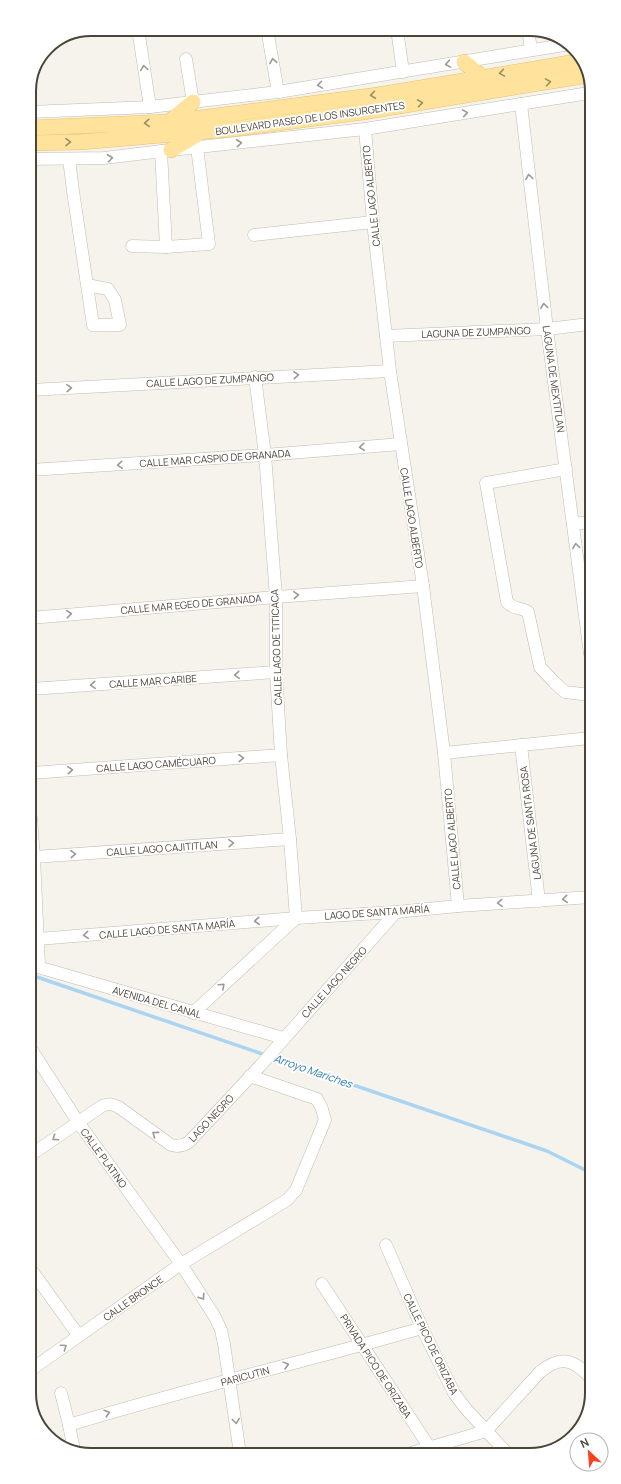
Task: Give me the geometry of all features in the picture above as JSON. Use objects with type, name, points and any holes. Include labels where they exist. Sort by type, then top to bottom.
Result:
[{"type":"main road","points":[[464,62],[481,76]]},
{"type":"main road","name":"BOULEVARD PASEO DE LOS INSURGENTES","points":[[36,128],[169,122],[378,94],[481,76],[576,62]]},
{"type":"main road","name":"BOULEVARD PASEO DE LOS INSURGENTES","points":[[36,143],[81,142],[232,129],[363,112],[583,76]]},
{"type":"main road","points":[[169,122],[193,102]]},
{"type":"main road","points":[[166,150],[202,131]]},
{"type":"street","points":[[139,36],[150,107]]},
{"type":"street","points":[[268,36],[278,92]]},
{"type":"street","points":[[398,36],[403,72]]},
{"type":"street","points":[[529,36],[531,50]]},
{"type":"street","points":[[36,112],[150,107],[278,92],[561,45]]},
{"type":"street","points":[[186,59],[193,102]]},
{"type":"street","name":"BOULEVARD PASEO DE LOS INSURGENTES","points":[[36,159],[104,158],[365,129],[585,94]]},
{"type":"street","name":"LAGUNA DE MEXTITLAN","points":[[521,104],[547,329],[585,616]]},
{"type":"street","name":"CALLE LAGO ALBERTO","points":[[365,129],[373,222],[390,371],[423,586],[444,753],[458,906]]},
{"type":"street","points":[[132,246],[166,247],[209,244],[197,147]]},
{"type":"street","points":[[166,150],[166,247]]},
{"type":"street","points":[[69,159],[87,285]]},
{"type":"street","points":[[254,235],[373,222]]},
{"type":"street","name":"LAGUNA DE ZUMPANGO","points":[[386,336],[547,329],[585,324]]},
{"type":"street","name":"CALLE LAGO DE ZUMPANGO","points":[[36,390],[390,371]]},
{"type":"street","name":"CALLE LAGO DE TITICACA","points":[[255,377],[265,455],[276,597],[276,672],[281,755],[290,838],[296,918]]},
{"type":"street","name":"CALLE MAR CASPIO DE GRANADA","points":[[36,470],[265,455],[400,444]]},
{"type":"street","points":[[566,469],[486,483],[507,602],[512,608],[524,609],[528,612],[540,668],[565,692],[585,694]]},
{"type":"street","points":[[573,524],[585,523]]},
{"type":"street","name":"CALLE MAR EGEO DE GRANADA","points":[[36,617],[423,586]]},
{"type":"street","name":"CALLE MAR CARIBE","points":[[36,689],[276,672]]},
{"type":"street","points":[[444,753],[585,739]]},
{"type":"street","name":"LAGUNA DE SANTA ROSA","points":[[521,745],[539,901]]},
{"type":"street","name":"CALLE LAGO CAMÉCUARO","points":[[36,773],[281,755]]},
{"type":"street","name":"CALLE LAGO CAJITITLAN","points":[[36,856],[290,838]]},
{"type":"street","name":"LAGO DE SANTA MARÍA","points":[[296,918],[585,897]]},
{"type":"street","points":[[36,898],[38,939],[36,957]]},
{"type":"street","name":"CALLE LAGO NEGRO","points":[[272,1052],[396,912]]},
{"type":"street","points":[[193,1013],[296,918]]},
{"type":"street","name":"CALLE LAGO DE SANTA MARÍA","points":[[38,939],[296,918]]},
{"type":"street","name":"AVENIDA DEL CANAL","points":[[36,966],[283,1038]]},
{"type":"street","name":"LAGO NEGRO","points":[[78,1122],[102,1106],[113,1104],[171,1145],[178,1147],[184,1145],[194,1138],[272,1052]]},
{"type":"street","name":"CALLE PLATINO","points":[[36,1057],[78,1122],[181,1264],[215,1317],[221,1330],[224,1344],[239,1448]]},
{"type":"street","name":"CALLE BRONCE","points":[[36,1366],[181,1264],[287,1200],[296,1190],[324,1120],[322,1109],[317,1099],[250,1076]]},
{"type":"street","points":[[36,1151],[78,1122]]},
{"type":"street","name":"CALLE PICO DE ORIZABA","points":[[386,1245],[422,1328],[454,1393],[502,1448]]},
{"type":"street","points":[[36,1277],[79,1336]]},
{"type":"street","name":"PRIVADA PICO DE ORIZABA","points":[[322,1284],[430,1448]]},
{"type":"street","name":"PARICUTIN","points":[[70,1425],[135,1405],[422,1328]]},
{"type":"street","points":[[430,1448],[486,1431],[549,1364],[564,1361],[576,1364],[585,1372]]},
{"type":"street","points":[[60,1393],[70,1425],[73,1445]]},
{"type":"waterway","name":"Arroyo Mariches","points":[[36,977],[547,1151],[585,1170]]}]
